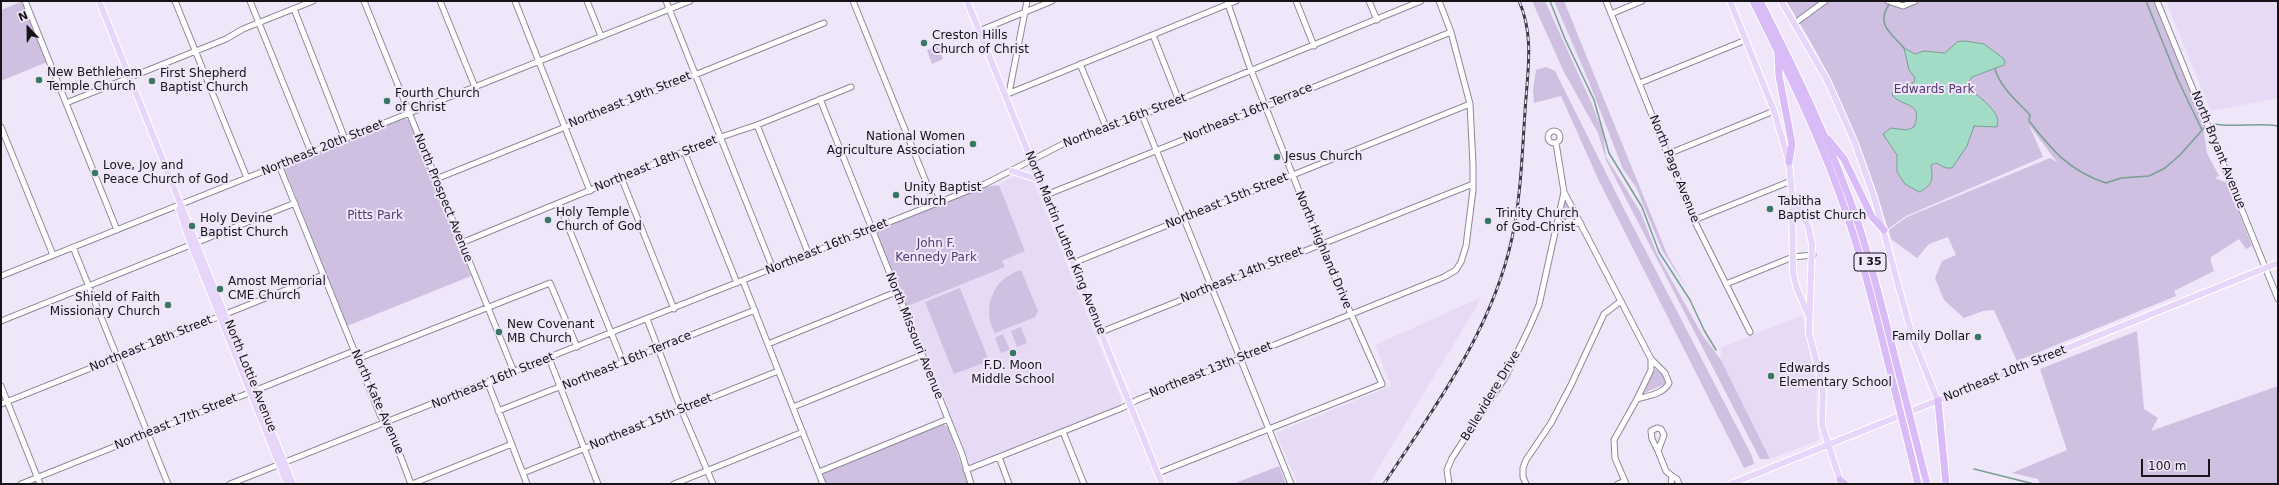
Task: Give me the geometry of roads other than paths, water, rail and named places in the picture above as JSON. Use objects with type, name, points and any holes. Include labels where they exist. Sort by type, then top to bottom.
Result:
[{"type":"highway","name":"I 35","points":[[1753,1],[1817,135],[1843,204],[1864,269],[1918,484]]},
{"type":"highway","name":"I 35","points":[[1760,1],[1823,132],[1861,233],[1927,484]]},
{"type":"highway","points":[[1778,51],[1778,76],[1792,144],[1789,162]]},
{"type":"highway","points":[[1823,132],[1844,160],[1872,217],[1884,230]]},
{"type":"highway","points":[[1938,401],[1946,484]]},
{"type":"main road","name":"North Lottie Avenue","points":[[96,1],[180,205],[222,316],[282,463],[293,484]]},
{"type":"main road","name":"North Lottie Avenue","points":[[99,1],[128,78]]},
{"type":"main road","name":"North Martin Luther King Avenue","points":[[967,1],[1007,94],[1032,161],[1162,484]]},
{"type":"main road","points":[[1730,1],[1774,111],[1789,162],[1792,196],[1794,281],[1808,314]]},
{"type":"main road","points":[[1782,1],[1827,80],[1854,141],[1884,230],[1913,339],[1938,401]]},
{"type":"main road","points":[[1012,171],[1040,180]]},
{"type":"main road","points":[[1792,196],[1810,233],[1813,255],[1812,294],[1808,314],[1810,342],[1823,386],[1821,416],[1828,445],[1842,482]]},
{"type":"main road","name":"Northeast 10th Street","points":[[1731,484],[2278,263]]},
{"type":"main road","name":"North Lottie Avenue","points":[[282,463],[287,484]]},
{"type":"street","points":[[25,1],[117,230]]},
{"type":"street","points":[[175,1],[247,178]]},
{"type":"street","points":[[250,1],[311,152]]},
{"type":"street","points":[[66,103],[196,51],[313,1]]},
{"type":"street","name":"North Prospect Avenue","points":[[364,1],[486,308],[514,372]]},
{"type":"street","points":[[440,1],[475,87]]},
{"type":"street","points":[[515,1],[590,190]]},
{"type":"street","points":[[587,1],[601,36]]},
{"type":"street","points":[[666,1],[773,269]]},
{"type":"street","name":"Northeast 20th Street","points":[[1,276],[690,1]]},
{"type":"street","points":[[853,1],[935,204]]},
{"type":"street","points":[[1007,94],[1027,1]]},
{"type":"street","points":[[979,31],[1052,1]]},
{"type":"street","points":[[1007,94],[1153,35],[1228,2],[1236,1]]},
{"type":"street","points":[[1296,1],[1314,46]]},
{"type":"street","points":[[1369,1],[1377,20]]},
{"type":"street","name":"Northeast 16th Street","points":[[230,484],[872,230],[1012,171],[1063,144],[1107,129],[1179,101],[1421,1]]},
{"type":"street","points":[[1439,1],[1451,32],[1470,104],[1473,184]]},
{"type":"street","name":"North Page Avenue","points":[[1606,1],[1694,220],[1750,332]]},
{"type":"street","points":[[1611,14],[1642,1]]},
{"type":"street","points":[[1795,23],[1825,1]]},
{"type":"street","points":[[1891,2],[1903,6],[1915,1]]},
{"type":"street","name":"North Bryant Avenue","points":[[2157,1],[2278,299]]},
{"type":"street","name":"North Highland Drive","points":[[1228,2],[1252,71],[1292,175],[1351,316],[1382,384],[1268,428]]},
{"type":"street","points":[[294,9],[345,139]]},
{"type":"street","name":"Northeast 19th Street","points":[[436,179],[564,126],[824,23]]},
{"type":"street","name":"Northeast 16th Terrace","points":[[1046,195],[1451,32]]},
{"type":"street","points":[[1153,35],[1179,101]]},
{"type":"street","points":[[1640,83],[1746,40]]},
{"type":"street","points":[[1080,64],[1107,129]]},
{"type":"street","name":"Northeast 18th Street","points":[[461,243],[559,204],[621,177],[852,87]]},
{"type":"street","name":"North Missouri Avenue","points":[[820,99],[962,454],[971,484]]},
{"type":"street","name":"Northeast 15th Street","points":[[1073,263],[1470,104]]},
{"type":"street","points":[[1668,154],[1774,111]]},
{"type":"street","points":[[1142,115],[1239,359],[1291,484]]},
{"type":"street","points":[[757,125],[809,255]]},
{"type":"street","points":[[1,127],[52,255]]},
{"type":"street","points":[[1556,143],[1564,192],[1651,359],[1665,373],[1669,383],[1667,387],[1660,392],[1637,399]]},
{"type":"street","points":[[684,152],[737,283]]},
{"type":"street","name":"North Kate Avenue","points":[[279,165],[381,417],[391,431],[412,484]]},
{"type":"street","points":[[621,177],[674,309]]},
{"type":"street","points":[[1694,220],[1791,181]]},
{"type":"street","name":"Northeast 14th Street","points":[[1101,332],[1473,184]]},
{"type":"street","name":"Northeast 13th Street","points":[[966,470],[1063,432],[1239,359],[1351,316],[1444,277],[1456,270],[1461,262],[1466,246],[1473,184]]},
{"type":"street","name":"Bellevidere Drive","points":[[1449,484],[1447,470],[1449,465],[1506,376],[1530,326],[1538,305],[1564,192]]},
{"type":"street","points":[[1,321],[295,203]]},
{"type":"street","points":[[559,204],[623,362]]},
{"type":"street","points":[[1556,227],[1569,221],[1581,224]]},
{"type":"street","points":[[73,247],[168,484]]},
{"type":"street","points":[[1726,284],[1793,257],[1813,255]]},
{"type":"street","name":"Northeast 18th Street","points":[[1,404],[324,275]]},
{"type":"street","points":[[743,281],[823,484]]},
{"type":"street","points":[[357,359],[550,283],[577,347]]},
{"type":"street","points":[[768,344],[896,292]]},
{"type":"street","points":[[1526,484],[1523,477],[1523,468],[1526,460],[1551,422],[1574,380],[1593,334],[1604,314],[1621,301]]},
{"type":"street","name":"Northeast 16th Terrace","points":[[498,411],[755,310]]},
{"type":"street","points":[[647,319],[681,409],[713,484]]},
{"type":"street","name":"Northeast 17th Street","points":[[21,484],[354,351]]},
{"type":"street","points":[[793,407],[922,355]]},
{"type":"street","points":[[548,358],[598,484]]},
{"type":"street","points":[[1618,484],[1625,483],[1615,458],[1614,440],[1651,370],[1651,359]]},
{"type":"street","name":"Northeast 15th Street","points":[[523,473],[778,371]]},
{"type":"street","points":[[488,382],[527,484]]},
{"type":"street","points":[[1,386],[40,484]]},
{"type":"street","points":[[819,472],[948,419]]},
{"type":"street","points":[[1158,473],[1268,428]]},
{"type":"street","points":[[674,484],[803,432]]},
{"type":"street","points":[[1063,432],[1084,484]]},
{"type":"street","points":[[412,484],[512,444]]},
{"type":"street","points":[[1658,451],[1666,471],[1677,479],[1679,484]]},
{"type":"street","points":[[998,458],[1009,484]]},
{"type":"street","points":[[1671,484],[1672,476]]},
{"type":"waterway","points":[[1550,1],[1565,39],[1594,100],[1609,153],[1642,207],[1659,252],[1690,300],[1704,330],[1716,350]]},
{"type":"waterway","points":[[2146,1],[2178,80],[2202,130]]},
{"type":"waterway","points":[[1890,3],[1886,10],[1884,22],[1889,32],[1904,48]]},
{"type":"waterway","points":[[1995,69],[1997,76],[2005,88],[2030,115],[2029,121],[2054,150],[2071,166],[2106,183],[2121,178],[2149,176],[2165,168],[2180,155],[2204,128]]},
{"type":"waterway","points":[[2214,124],[2278,126]]},
{"type":"waterway","points":[[1974,469],[2034,484]]},
{"type":"railway","points":[[1384,484],[1460,367],[1491,305],[1503,272],[1515,223],[1521,175],[1529,56],[1527,28],[1519,1]]},
{"type":"place","name":"Creston Hills Church of Christ","points":[[924,43]]},
{"type":"place","name":"New Bethlehem Temple Church","points":[[39,80]]},
{"type":"place","name":"First Shepherd Baptist Church","points":[[152,81]]},
{"type":"place","name":"Fourth Church of Christ","points":[[387,101]]},
{"type":"place","name":"National Women Agriculture Association","points":[[973,144]]},
{"type":"place","name":"Jesus Church","points":[[1277,157]]},
{"type":"place","name":"Love, Joy and Peace Church of God","points":[[95,173]]},
{"type":"place","name":"Unity Baptist Church","points":[[896,195]]},
{"type":"place","name":"Tabitha Baptist Church","points":[[1770,209]]},
{"type":"place","name":"Holy Temple Church of God","points":[[548,220]]},
{"type":"place","name":"Trinity Church of God-Christ","points":[[1488,221]]},
{"type":"place","name":"Holy Devine Baptist Church","points":[[192,226]]},
{"type":"place","name":"Amost Memorial CME Church","points":[[220,289]]},
{"type":"place","name":"Shield of Faith Missionary Church","points":[[168,305]]},
{"type":"place","name":"New Covenant MB Church","points":[[499,332]]},
{"type":"place","name":"Family Dollar","points":[[1978,337]]},
{"type":"place","name":"F.D. Moon Middle School","points":[[1013,353]]},
{"type":"place","name":"Edwards Elementary School","points":[[1771,376]]},
{"type":"park label","name":"Edwards Park","points":[[1934,90]]},
{"type":"park label","name":"Pitts Park","points":[[375,216]]},
{"type":"park label","name":"John F. Kennedy Park","points":[[936,251]]}]
